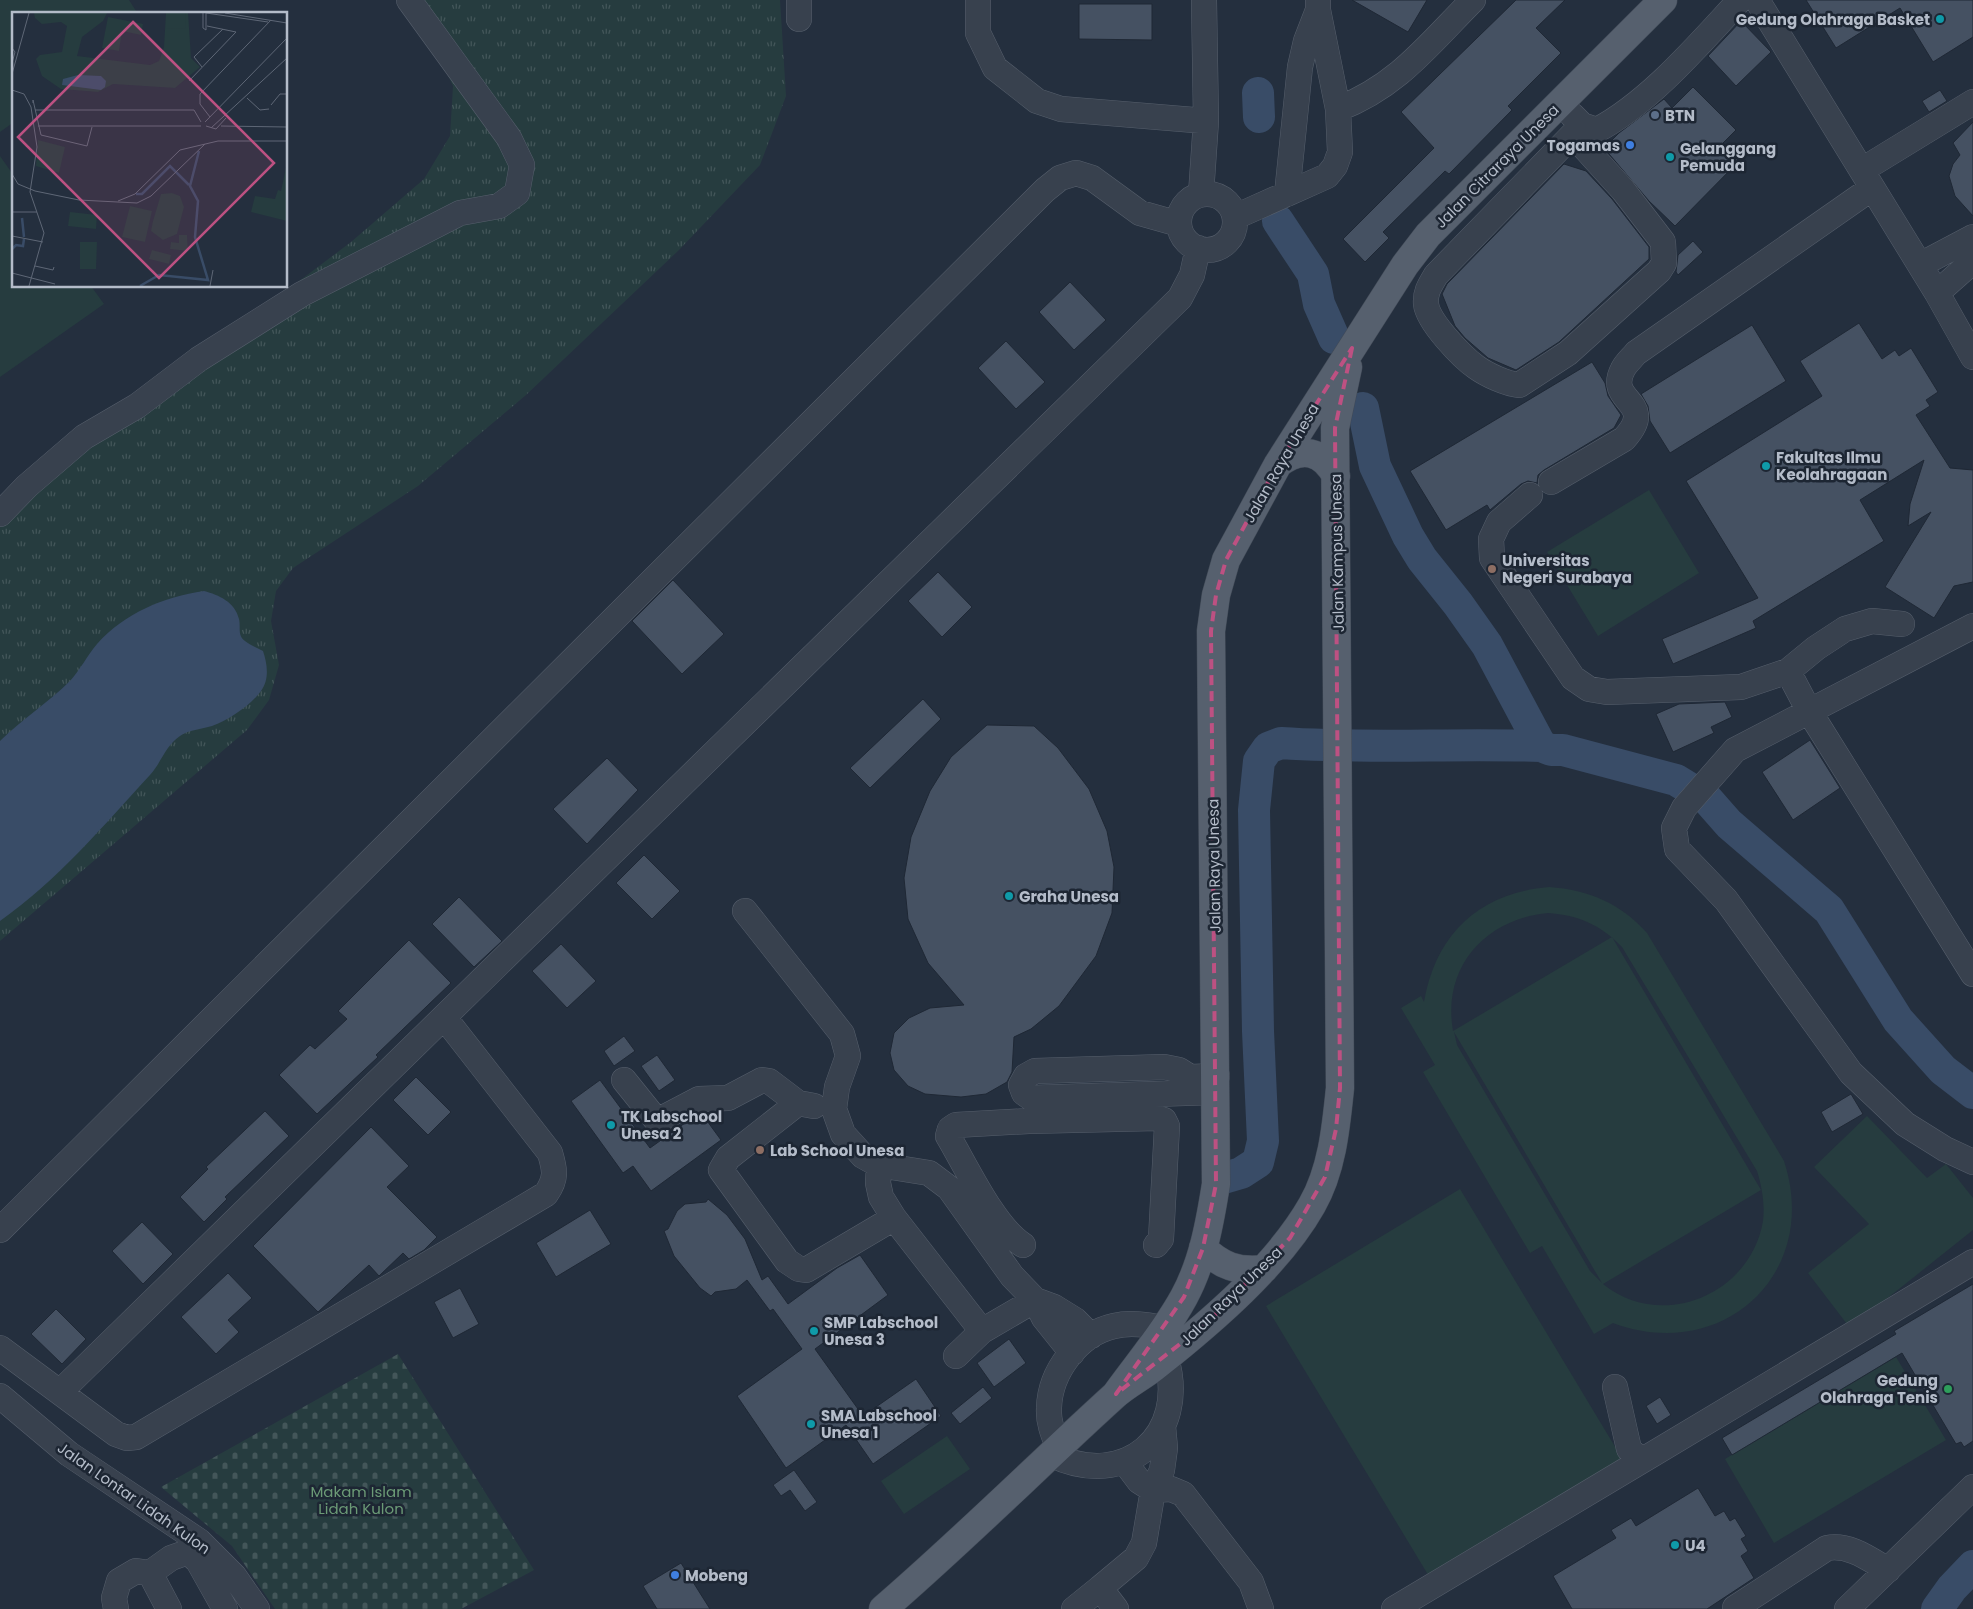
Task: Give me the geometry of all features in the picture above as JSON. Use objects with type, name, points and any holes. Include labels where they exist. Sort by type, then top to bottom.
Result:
[{"type":"main road","name":"Jalan Citraraya Unesa","points":[[1352,348],[1405,265],[1428,235],[1663,0]]},
{"type":"main road","name":"Jalan Raya Unesa","points":[[1116,1394],[1184,1297],[1203,1248],[1216,1184],[1211,631],[1216,595],[1226,560],[1278,464],[1352,348]]},
{"type":"main road","name":"Jalan Kampus Unesa","points":[[1338,747],[1335,428],[1338,406],[1352,348]]},
{"type":"main road","points":[[1278,464],[1287,456],[1298,453],[1310,453],[1330,465],[1336,476]]},
{"type":"main road","name":"Jalan Raya Unesa","points":[[883,1609],[1056,1452],[1116,1394],[1166,1358],[1264,1269],[1290,1238],[1313,1204],[1325,1176],[1336,1129],[1340,1088],[1338,747]]},
{"type":"main road","points":[[1203,1248],[1215,1260],[1230,1268],[1247,1271],[1264,1269]]},
{"type":"street","points":[[0,514],[27,486],[84,437],[137,406],[199,359],[302,294],[460,213],[499,206],[517,193],[522,165],[509,138],[409,0]]},
{"type":"street","points":[[978,0],[978,33],[995,68],[1036,101],[1061,109],[1206,121]]},
{"type":"street","points":[[1201,194],[1206,121],[1204,0]]},
{"type":"street","points":[[1338,109],[1362,100],[1399,76],[1473,0]]},
{"type":"street","points":[[1560,103],[1578,131],[1663,242],[1664,264],[1659,271],[1568,353],[1519,385],[1512,385],[1476,367],[1444,335],[1426,305],[1426,292],[1436,275],[1578,131],[1597,130],[1616,120],[1680,64],[1740,0]]},
{"type":"street","points":[[1757,0],[1937,293],[1973,357]]},
{"type":"street","points":[[1235,217],[1327,176],[1340,152],[1338,109],[1318,5]]},
{"type":"street","points":[[1287,194],[1300,67],[1318,5]]},
{"type":"street","points":[[1551,482],[1624,439],[1632,430],[1638,417],[1635,408],[1623,396],[1619,382],[1623,369],[1636,353],[1867,179],[1973,102]]},
{"type":"street","points":[[0,1230],[1045,190],[1060,178],[1076,173],[1092,178],[1140,213],[1179,224]]},
{"type":"street","points":[[1211,193],[1224,199],[1232,209],[1235,217],[1233,233],[1222,246],[1214,249],[1198,248],[1184,239],[1179,224],[1180,214],[1184,205],[1191,198],[1201,194],[1211,193]]},
{"type":"street","points":[[1920,265],[1973,237]]},
{"type":"street","points":[[61,1392],[1180,298],[1192,275],[1198,248]]},
{"type":"street","points":[[1937,293],[1973,261]]},
{"type":"street","points":[[1530,495],[1500,522],[1491,539],[1492,558],[1573,678],[1589,689],[1607,692],[1741,687],[1788,671],[1816,648],[1845,630],[1872,621],[1902,624]]},
{"type":"street","points":[[1973,626],[1735,750],[1711,775],[1684,808],[1674,828],[1677,849],[1726,900],[1851,1073],[1905,1124],[1945,1149],[1973,1162]]},
{"type":"street","points":[[1788,671],[1810,711],[1973,974]]},
{"type":"street","points":[[745,911],[842,1034],[848,1056],[837,1087],[834,1109],[843,1134],[863,1156],[879,1165],[929,1173],[949,1188],[1012,1276],[1035,1300],[1044,1318],[1072,1353]]},
{"type":"street","points":[[0,1348],[116,1434],[127,1438],[136,1437],[546,1194],[553,1183],[556,1173],[550,1152],[444,1017]]},
{"type":"street","points":[[624,1080],[657,1121],[699,1099],[728,1098],[762,1080],[770,1081],[798,1103],[834,1109]]},
{"type":"street","points":[[1023,1245],[1012,1238],[992,1209],[948,1136],[950,1129],[956,1125],[1030,1110],[1216,1084]]},
{"type":"street","points":[[798,1103],[728,1158],[723,1163],[722,1170],[787,1261],[798,1269],[806,1270],[894,1218]]},
{"type":"street","points":[[1030,1110],[1158,1118],[1164,1120],[1168,1126],[1161,1239],[1156,1245]]},
{"type":"street","points":[[879,1165],[878,1183],[881,1197],[894,1218],[982,1331]]},
{"type":"street","points":[[1394,1609],[1973,1262]]},
{"type":"street","points":[[956,1356],[982,1331],[1035,1300],[1054,1306],[1075,1320],[1091,1336]]},
{"type":"street","points":[[1164,1328],[1139,1323],[1114,1326],[1091,1336],[1072,1353],[1059,1370],[1050,1396],[1051,1430],[1056,1452],[1069,1463],[1087,1467],[1106,1466],[1124,1461],[1140,1452],[1153,1440],[1163,1426],[1169,1410],[1172,1392],[1171,1375],[1166,1358]]},
{"type":"street","points":[[1615,1387],[1629,1449],[1637,1457],[1648,1457]]},
{"type":"street","name":"Jalan Lontar Lidah Kulon","points":[[0,1396],[69,1454],[199,1541],[234,1576],[256,1609]]},
{"type":"street","points":[[1074,1609],[1136,1558],[1144,1543],[1153,1490],[1162,1470],[1163,1426]]},
{"type":"street","points":[[1124,1461],[1139,1481],[1153,1490],[1171,1489],[1183,1494],[1251,1582],[1261,1609]]},
{"type":"street","points":[[1847,1609],[1973,1487]]},
{"type":"street","points":[[1735,1608],[1827,1548],[1838,1546],[1855,1552],[1888,1570]]},
{"type":"street","points":[[116,1609],[114,1598],[119,1581],[136,1571],[150,1573],[171,1558],[188,1552],[198,1561],[225,1609]]},
{"type":"street","points":[[150,1573],[169,1609]]},
{"type":"street","points":[[1100,1588],[1116,1609]]},
{"type":"highlighted area","points":[[1352,348],[1335,428],[1340,1088],[1336,1129],[1325,1177],[1290,1238],[1208,1322],[1116,1394],[1184,1297],[1203,1248],[1216,1184],[1211,631],[1216,595],[1226,560],[1278,464]]},
{"type":"green space","points":[[0,0],[129,0],[137,12],[12,12],[12,123],[0,132]]},
{"type":"green space","points":[[412,0],[780,0],[786,96],[760,165],[679,250],[526,395],[418,486],[293,568],[276,591],[271,621],[279,665],[269,700],[247,730],[0,941],[0,506],[351,242],[424,179],[450,136],[453,86]]},
{"type":"green space","points":[[0,156],[12,173],[12,288],[92,288],[104,304],[0,377]]},
{"type":"green space","points":[[1649,490],[1699,573],[1598,636],[1547,552]]},
{"type":"green space","points":[[1549,887],[1577,891],[1615,906],[1637,923],[1647,933],[1784,1161],[1792,1202],[1788,1239],[1775,1272],[1754,1299],[1725,1319],[1691,1331],[1653,1332],[1613,1323],[1594,1334],[1542,1246],[1530,1253],[1423,1072],[1435,1065],[1401,1008],[1421,996],[1424,1002],[1430,977],[1439,956],[1451,937],[1465,921],[1482,908],[1502,898],[1524,891]],"holes":[[[1548,913],[1559,914],[1588,922],[1612,937],[1453,1031],[1451,1008],[1454,986],[1462,967],[1473,950],[1487,936],[1505,925],[1525,917]],[[1613,938],[1622,947],[1757,1171],[1762,1189],[1763,1221],[1755,1247],[1741,1268],[1723,1286],[1701,1298],[1676,1304],[1651,1305],[1626,1298],[1603,1284],[1761,1190]],[[1454,1032],[1602,1283],[1590,1271],[1457,1045]]]},
{"type":"green space","points":[[1867,1116],[1927,1178],[1946,1164],[1973,1198],[1973,1230],[1850,1328],[1808,1273],[1869,1224],[1814,1167]]},
{"type":"green space","points":[[1460,1189],[1623,1460],[1430,1578],[1266,1306]]},
{"type":"green space","name":"Makam Islam Lidah Kulon","points":[[398,1354],[534,1570],[461,1609],[275,1609],[232,1546],[161,1487]]},
{"type":"green space","points":[[1896,1357],[1946,1440],[1774,1543],[1725,1459]]},
{"type":"green space","points":[[947,1436],[970,1469],[904,1514],[881,1481]]},
{"type":"water","points":[[204,591],[221,597],[234,608],[240,622],[240,634],[243,639],[263,651],[267,676],[261,691],[246,707],[225,720],[212,726],[187,732],[175,740],[150,775],[79,852],[41,888],[0,921],[0,741],[70,681],[97,644],[120,623],[132,615],[160,602]]},
{"type":"building","points":[[1352,0],[1427,0],[1408,32]]},
{"type":"building","points":[[1516,0],[1565,0],[1536,28],[1561,53],[1508,106],[1512,110],[1449,174],[1445,171],[1383,232],[1389,238],[1365,262],[1343,239],[1434,148],[1401,112]]},
{"type":"building","points":[[1806,0],[1973,0],[1973,37],[1933,62],[1900,8],[1836,48]]},
{"type":"building","points":[[1079,4],[1152,4],[1152,40],[1079,39]]},
{"type":"building","points":[[1741,21],[1771,52],[1736,86],[1708,56]]},
{"type":"building","name":"Gelanggang Pemuda","points":[[1693,87],[1736,130],[1722,144],[1739,161],[1675,226],[1649,201],[1604,148],[1619,133],[1664,99],[1672,108]]},
{"type":"building","points":[[1940,90],[1947,101],[1929,112],[1922,101]]},
{"type":"building","points":[[1973,122],[1973,216],[1955,196],[1949,176],[1953,164],[1960,155],[1953,143]]},
{"type":"building","points":[[1564,164],[1586,171],[1612,199],[1649,247],[1649,259],[1559,342],[1516,370],[1488,358],[1465,338],[1455,326],[1442,294],[1447,284]]},
{"type":"building","points":[[1693,241],[1703,252],[1678,275],[1676,272],[1678,255]]},
{"type":"building","points":[[1070,282],[1106,320],[1074,350],[1039,312]]},
{"type":"building","name":"Fakultas Ilmu Keolahragaan","points":[[1859,323],[1882,359],[1895,350],[1899,356],[1911,348],[1938,392],[1926,400],[1930,406],[1916,415],[1950,468],[1973,470],[1973,582],[1954,586],[1934,618],[1885,587],[1931,512],[1908,526],[1910,504],[1924,460],[1860,500],[1884,541],[1753,621],[1756,628],[1673,664],[1662,639],[1758,598],[1686,481],[1822,396],[1800,361]]},
{"type":"building","points":[[1752,325],[1786,381],[1670,453],[1650,421],[1648,406],[1641,394]]},
{"type":"building","points":[[1006,341],[1045,382],[1016,409],[978,368]]},
{"type":"building","points":[[1592,362],[1605,383],[1608,396],[1621,415],[1614,428],[1544,470],[1538,475],[1537,483],[1528,481],[1521,484],[1490,510],[1487,505],[1446,530],[1410,471]]},
{"type":"building","points":[[938,572],[972,607],[942,637],[908,601]]},
{"type":"building","points":[[673,580],[724,634],[682,674],[632,621]]},
{"type":"building","points":[[923,699],[941,719],[870,788],[850,768]]},
{"type":"building","points":[[1725,702],[1732,717],[1711,727],[1714,733],[1673,752],[1656,714],[1679,704]]},
{"type":"building","name":"Graha Unesa","points":[[987,725],[1034,726],[1058,748],[1089,789],[1107,831],[1114,867],[1112,913],[1096,956],[1059,1006],[1031,1029],[1014,1037],[1012,1072],[1007,1082],[986,1094],[961,1097],[925,1094],[908,1086],[894,1070],[890,1053],[894,1033],[909,1018],[930,1008],[964,1005],[928,963],[908,919],[904,878],[911,837],[930,791],[951,757]]},
{"type":"building","points":[[1810,740],[1840,788],[1793,820],[1762,772]]},
{"type":"building","points":[[607,758],[638,790],[587,844],[553,809]]},
{"type":"building","points":[[644,855],[680,891],[652,919],[616,883]]},
{"type":"building","points":[[459,897],[502,941],[474,967],[432,924]]},
{"type":"building","points":[[409,940],[451,983],[376,1055],[378,1057],[317,1114],[279,1075],[310,1045],[315,1049],[347,1019],[338,1011]]},
{"type":"building","points":[[561,944],[596,981],[567,1008],[532,971]]},
{"type":"building","points":[[624,1036],[635,1051],[614,1066],[604,1051]]},
{"type":"building","points":[[657,1055],[675,1080],[659,1091],[641,1066]]},
{"type":"building","points":[[416,1077],[451,1112],[428,1135],[393,1100]]},
{"type":"building","name":"TK Labschool Unesa 2","points":[[600,1080],[650,1148],[685,1123],[702,1114],[721,1140],[651,1191],[633,1166],[623,1173],[571,1101]]},
{"type":"building","points":[[1851,1094],[1863,1114],[1832,1132],[1821,1112]]},
{"type":"building","points":[[265,1111],[289,1136],[225,1197],[227,1199],[204,1222],[180,1197],[208,1169],[206,1167]]},
{"type":"building","points":[[371,1127],[409,1166],[387,1187],[437,1237],[424,1250],[409,1259],[403,1253],[379,1276],[369,1265],[318,1312],[253,1246]]},
{"type":"building","points":[[708,1199],[727,1215],[745,1239],[762,1280],[768,1276],[788,1304],[837,1268],[860,1255],[888,1295],[815,1349],[863,1416],[916,1379],[941,1416],[873,1464],[846,1425],[786,1468],[737,1396],[802,1349],[773,1309],[770,1311],[747,1280],[736,1289],[715,1292],[711,1296],[700,1288],[674,1256],[664,1231],[668,1229],[677,1211],[685,1204],[706,1202]]},
{"type":"building","points":[[590,1210],[611,1244],[556,1277],[536,1243]]},
{"type":"building","points":[[142,1222],[173,1254],[143,1284],[112,1251]]},
{"type":"building","points":[[228,1273],[252,1298],[228,1320],[239,1332],[216,1354],[181,1317]]},
{"type":"building","name":"Gedung Olahraga Tenis","points":[[1973,1284],[1973,1441],[1964,1447],[1961,1442],[1956,1444],[1902,1353],[1732,1455],[1722,1438],[1896,1334],[1894,1331]]},
{"type":"building","points":[[460,1288],[479,1324],[453,1338],[434,1302]]},
{"type":"building","points":[[56,1309],[86,1339],[62,1364],[31,1334]]},
{"type":"building","points":[[1009,1339],[1026,1363],[994,1387],[977,1363]]},
{"type":"building","points":[[983,1387],[992,1398],[960,1424],[951,1413]]},
{"type":"building","points":[[1660,1397],[1671,1415],[1657,1424],[1646,1406]]},
{"type":"building","points":[[794,1470],[817,1502],[805,1511],[790,1490],[781,1496],[773,1485]]},
{"type":"building","name":"U4","points":[[1698,1488],[1715,1516],[1724,1511],[1730,1521],[1735,1518],[1746,1536],[1741,1539],[1748,1551],[1741,1556],[1754,1578],[1707,1609],[1572,1609],[1553,1576],[1616,1538],[1611,1530],[1631,1518],[1636,1526]]},
{"type":"building","name":"Mobeng","points":[[681,1563],[710,1609],[657,1609],[643,1586]]},
{"type":"waterway","points":[[1258,93],[1259,117]]},
{"type":"waterway","points":[[1278,221],[1313,274],[1319,304],[1334,338]]},
{"type":"waterway","points":[[1363,408],[1375,466],[1408,536],[1422,559],[1458,604],[1487,645],[1541,746],[1676,780],[1707,799],[1729,824],[1829,910],[1898,1020],[1943,1070],[1973,1093]]},
{"type":"waterway","points":[[1224,1178],[1241,1173],[1258,1162],[1263,1141],[1258,1031],[1254,810],[1259,761],[1268,748],[1281,743],[1346,746],[1541,746]]},
{"type":"waterway","points":[[1937,1609],[1952,1588],[1973,1566]]},
{"type":"place","name":"Gedung Olahraga Basket","points":[[1940,19]]},
{"type":"place","name":"BTN","points":[[1655,115]]},
{"type":"place","name":"Togamas","points":[[1630,145]]},
{"type":"place","name":"Gelanggang Pemuda","points":[[1670,157]]},
{"type":"place","name":"Fakultas Ilmu Keolahragaan","points":[[1766,466]]},
{"type":"place","name":"Universitas Negeri Surabaya","points":[[1492,569]]},
{"type":"place","name":"Graha Unesa","points":[[1009,896]]},
{"type":"place","name":"TK Labschool Unesa 2","points":[[611,1125]]},
{"type":"place","name":"Lab School Unesa","points":[[760,1150]]},
{"type":"place","name":"SMP Labschool Unesa 3","points":[[814,1331]]},
{"type":"place","name":"Gedung Olahraga Tenis","points":[[1948,1389]]},
{"type":"place","name":"SMA Labschool Unesa 1","points":[[811,1424]]},
{"type":"place","name":"U4","points":[[1675,1545]]},
{"type":"place","name":"Mobeng","points":[[675,1575]]}]
